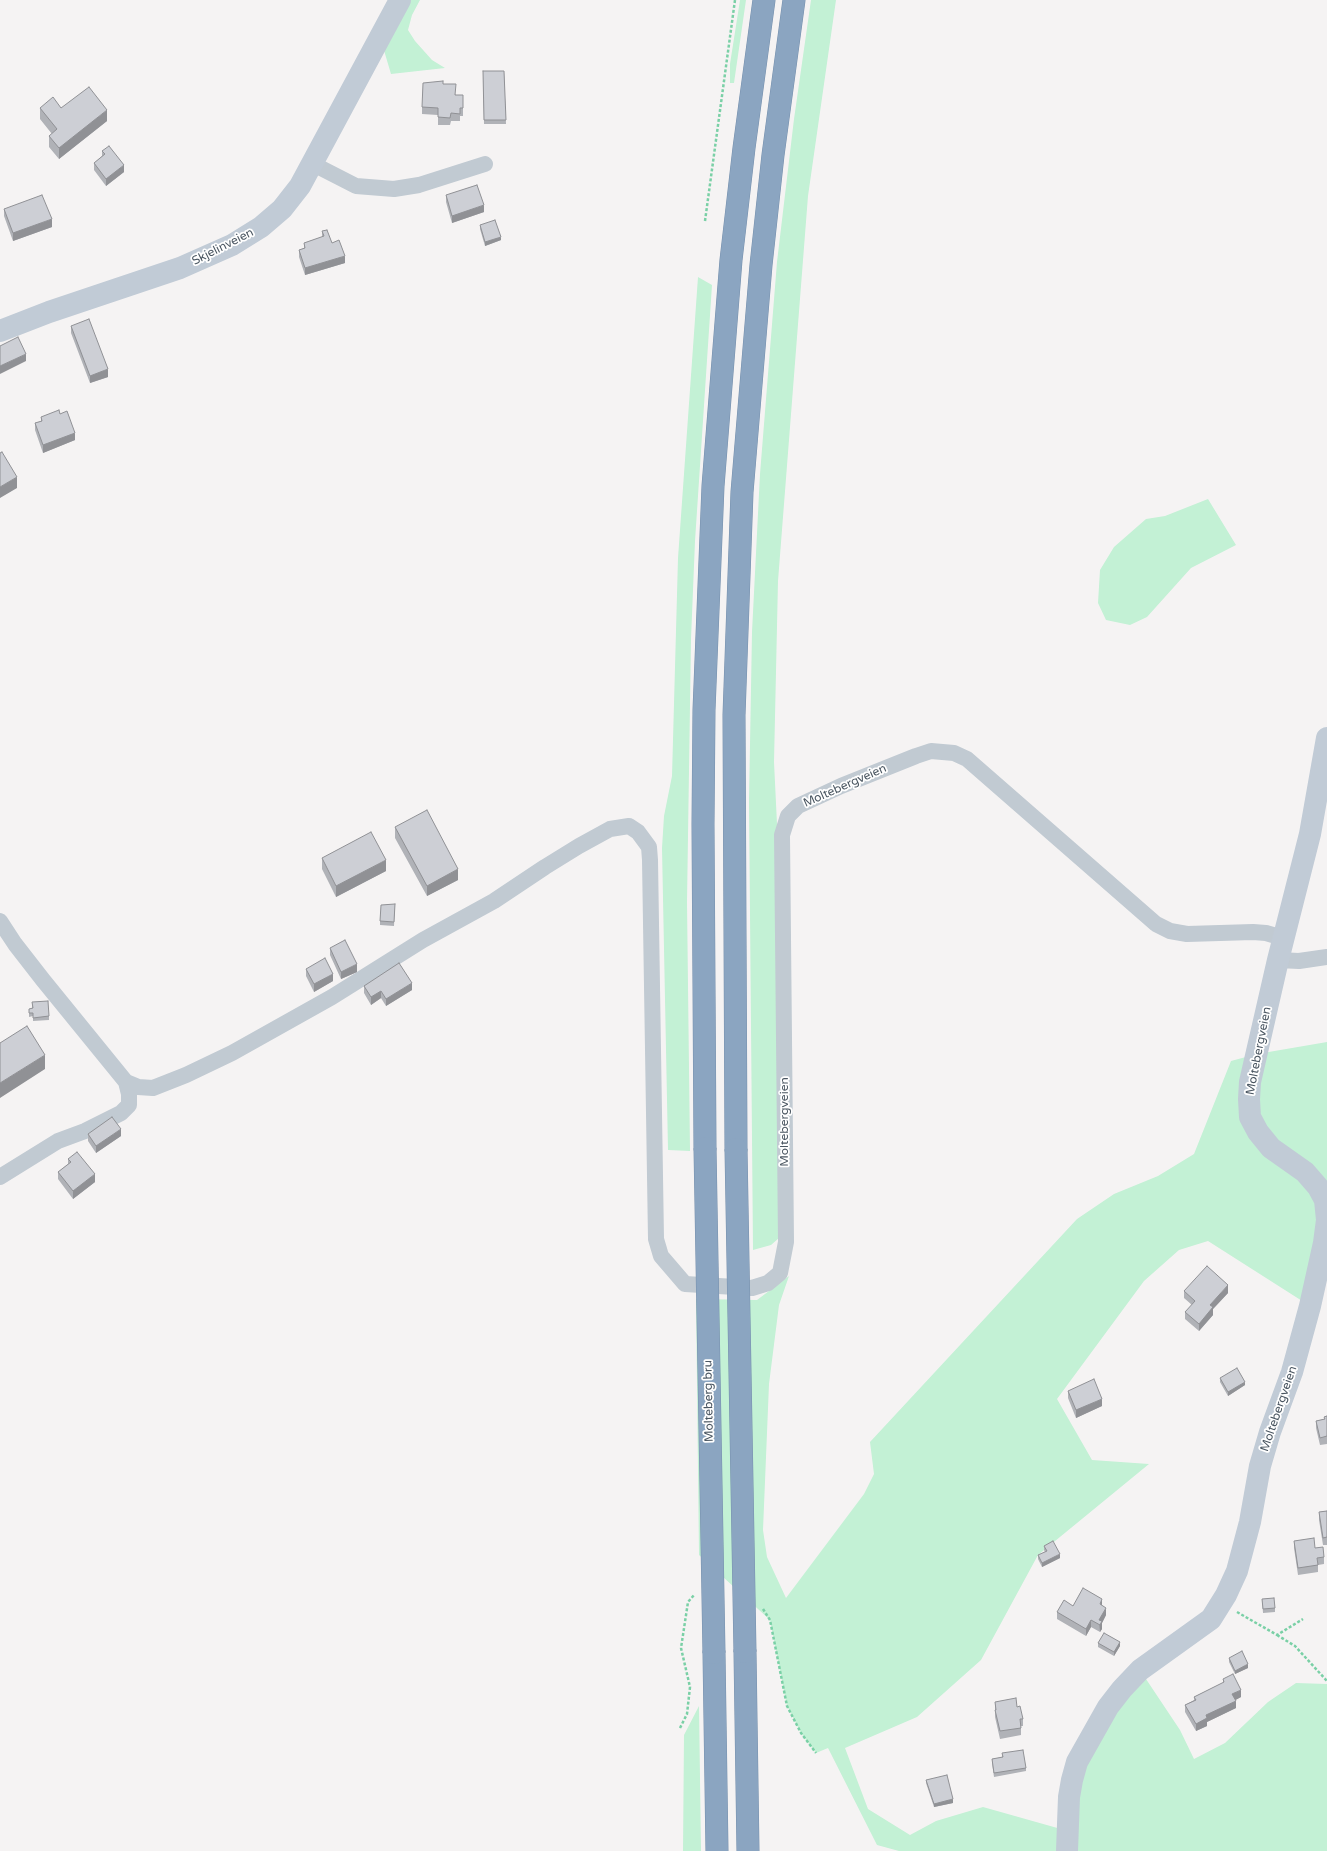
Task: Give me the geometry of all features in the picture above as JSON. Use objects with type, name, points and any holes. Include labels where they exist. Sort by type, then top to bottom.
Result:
[{"type":"highway","name":"Molteberg bru","points":[[717,1851],[705,1148],[703,801],[707,598],[721,374],[731,260],[744,148],[764,0]]},
{"type":"highway","points":[[748,1851],[736,1149],[734,723],[742,500],[761,265],[773,155],[794,0]]},
{"type":"main road","name":"Skjelinveien","points":[[0,331],[49,312],[180,268],[232,245],[262,227],[282,209],[300,186],[400,0]]},
{"type":"main road","name":"Moltebergveien","points":[[1067,1851],[1072,1780],[1078,1762],[1108,1707],[1140,1670],[1208,1622],[1222,1602],[1237,1571],[1244,1548],[1260,1466],[1270,1432],[1292,1372],[1310,1306],[1324,1243],[1327,1220],[1325,1200],[1318,1187],[1305,1172],[1271,1148],[1258,1132],[1250,1117],[1249,1099],[1250,1082],[1283,938],[1310,834],[1327,738]]},
{"type":"street","points":[[313,164],[356,186],[394,189],[419,185],[485,164]]},
{"type":"street","name":"Moltebergveien","points":[[153,1088],[186,1075],[232,1053],[332,997],[423,940],[494,901],[545,867],[610,829],[629,826],[638,832],[649,847],[656,1239],[661,1256],[685,1284],[752,1288],[768,1283],[780,1273],[786,1242],[782,834],[788,816],[798,806],[848,783],[916,756],[931,751],[954,753],[967,759],[1156,924],[1170,931],[1187,934],[1259,932],[1283,938]]},
{"type":"street","points":[[0,921],[43,980],[126,1082],[129,1094],[129,1105]]},
{"type":"street","points":[[1278,960],[1298,961],[1327,957]]},
{"type":"street","points":[[126,1082],[138,1087],[153,1088]]},
{"type":"street","points":[[0,1177],[58,1141],[85,1131],[121,1112],[153,1088]]},
{"type":"path","points":[[706,221],[736,0]]},
{"type":"path","points":[[1222,1602],[1295,1646],[1327,1681]]},
{"type":"path","points":[[1277,1635],[1302,1619]]},
{"type":"green space","points":[[408,0],[420,0],[412,15],[408,30],[415,41],[432,60],[445,68],[391,74],[383,47]]},
{"type":"green space","points":[[740,0],[746,0],[734,83],[730,83],[730,64]]},
{"type":"green space","points":[[811,0],[836,0],[808,196],[778,581],[774,762],[777,824],[779,1238],[771,1245],[753,1250],[749,801],[752,632],[760,474],[777,262],[794,119]]},
{"type":"green space","points":[[698,277],[712,285],[695,541],[691,639],[687,902],[690,1151],[668,1150],[662,848],[664,816],[672,776],[678,558]]},
{"type":"green space","points":[[1208,499],[1236,545],[1191,568],[1147,617],[1130,625],[1106,620],[1098,603],[1100,570],[1114,547],[1146,519],[1165,516]]},
{"type":"green space","points":[[1327,1042],[1327,1189],[1310,1306],[1208,1241],[1179,1250],[1144,1281],[1057,1399],[1092,1460],[1149,1464],[1038,1555],[981,1660],[917,1717],[845,1748],[868,1809],[910,1835],[936,1821],[983,1807],[1068,1831],[1069,1797],[1140,1670],[1180,1730],[1194,1759],[1225,1743],[1268,1702],[1296,1683],[1327,1684],[1327,1851],[899,1851],[877,1845],[828,1748],[816,1753],[801,1733],[787,1706],[770,1620],[699,1555],[696,1299],[757,1300],[789,1276],[779,1305],[769,1384],[763,1530],[767,1557],[786,1598],[864,1494],[874,1474],[870,1442],[1077,1219],[1114,1194],[1158,1176],[1194,1154],[1231,1061],[1257,1054]]},
{"type":"green space","points":[[699,1706],[701,1851],[683,1851],[684,1735]]},
{"type":"building","points":[[483,71],[504,71],[506,120],[484,120]]},
{"type":"building","points":[[443,81],[443,84],[456,84],[455,95],[463,95],[463,108],[460,108],[460,114],[451,113],[450,118],[438,117],[438,108],[422,107],[423,83]]},
{"type":"building","points":[[89,87],[107,110],[59,148],[49,136],[57,129],[40,108],[53,97],[61,108]]},
{"type":"building","points":[[109,146],[124,165],[106,179],[94,163],[105,154],[102,151]]},
{"type":"building","points":[[477,185],[484,205],[452,216],[446,195]]},
{"type":"building","points":[[42,195],[52,219],[13,233],[4,209]]},
{"type":"building","points":[[495,220],[501,237],[485,242],[480,225]]},
{"type":"building","points":[[327,230],[332,243],[339,240],[345,256],[305,268],[299,250],[305,248],[304,243],[324,236],[322,231]]},
{"type":"building","points":[[89,319],[108,369],[90,376],[71,326]]},
{"type":"building","points":[[18,337],[26,354],[0,366],[0,346]]},
{"type":"building","points":[[59,410],[60,414],[67,411],[75,433],[43,445],[35,423],[42,421],[41,417]]},
{"type":"building","points":[[2,452],[17,477],[0,487],[0,453]]},
{"type":"building","points":[[427,810],[458,869],[427,886],[395,827]]},
{"type":"building","points":[[371,832],[386,860],[336,886],[322,858]]},
{"type":"building","points":[[395,904],[394,922],[380,921],[381,905]]},
{"type":"building","points":[[345,940],[357,964],[341,972],[330,948]]},
{"type":"building","points":[[325,958],[333,974],[314,984],[306,969]]},
{"type":"building","points":[[399,963],[412,983],[386,999],[381,991],[371,997],[364,986]]},
{"type":"building","points":[[48,1001],[49,1016],[33,1018],[33,1013],[29,1013],[29,1009],[33,1008],[32,1002]]},
{"type":"building","points":[[27,1026],[45,1055],[0,1083],[0,1043]]},
{"type":"building","points":[[112,1117],[121,1129],[96,1146],[88,1134]]},
{"type":"building","points":[[77,1152],[95,1174],[73,1191],[58,1172],[71,1162],[68,1159]]},
{"type":"building","points":[[1207,1266],[1228,1285],[1210,1305],[1213,1307],[1199,1324],[1185,1312],[1195,1301],[1184,1291]]},
{"type":"building","points":[[1237,1368],[1245,1382],[1228,1392],[1220,1378]]},
{"type":"building","points":[[1094,1379],[1102,1399],[1076,1410],[1068,1391]]},
{"type":"building","points":[[1327,1416],[1327,1436],[1320,1438],[1316,1421],[1325,1419],[1324,1417]]},
{"type":"building","points":[[1327,1511],[1327,1537],[1323,1538],[1319,1512]]},
{"type":"building","points":[[1314,1538],[1315,1548],[1323,1547],[1324,1557],[1317,1558],[1318,1565],[1298,1568],[1294,1541]]},
{"type":"building","points":[[1053,1541],[1060,1554],[1042,1563],[1038,1555],[1047,1551],[1044,1546]]},
{"type":"building","points":[[1083,1588],[1102,1599],[1100,1604],[1106,1608],[1099,1620],[1102,1621],[1100,1625],[1091,1620],[1086,1629],[1057,1612],[1064,1600],[1073,1606]]},
{"type":"building","points":[[1274,1598],[1275,1608],[1263,1609],[1262,1599]]},
{"type":"building","points":[[1104,1633],[1120,1642],[1114,1652],[1098,1643]]},
{"type":"building","points":[[1242,1651],[1248,1664],[1235,1671],[1229,1658]]},
{"type":"building","points":[[1233,1674],[1241,1690],[1232,1694],[1236,1701],[1206,1715],[1207,1718],[1196,1724],[1185,1705],[1196,1700],[1194,1697],[1224,1682],[1223,1679]]},
{"type":"building","points":[[1016,1698],[1017,1707],[1020,1706],[1023,1719],[1020,1719],[1021,1728],[1000,1731],[995,1710],[995,1702]]},
{"type":"building","points":[[1023,1750],[1026,1768],[994,1773],[992,1759],[1003,1757],[1002,1753]]},
{"type":"building","points":[[947,1775],[953,1799],[934,1804],[926,1780]]}]
